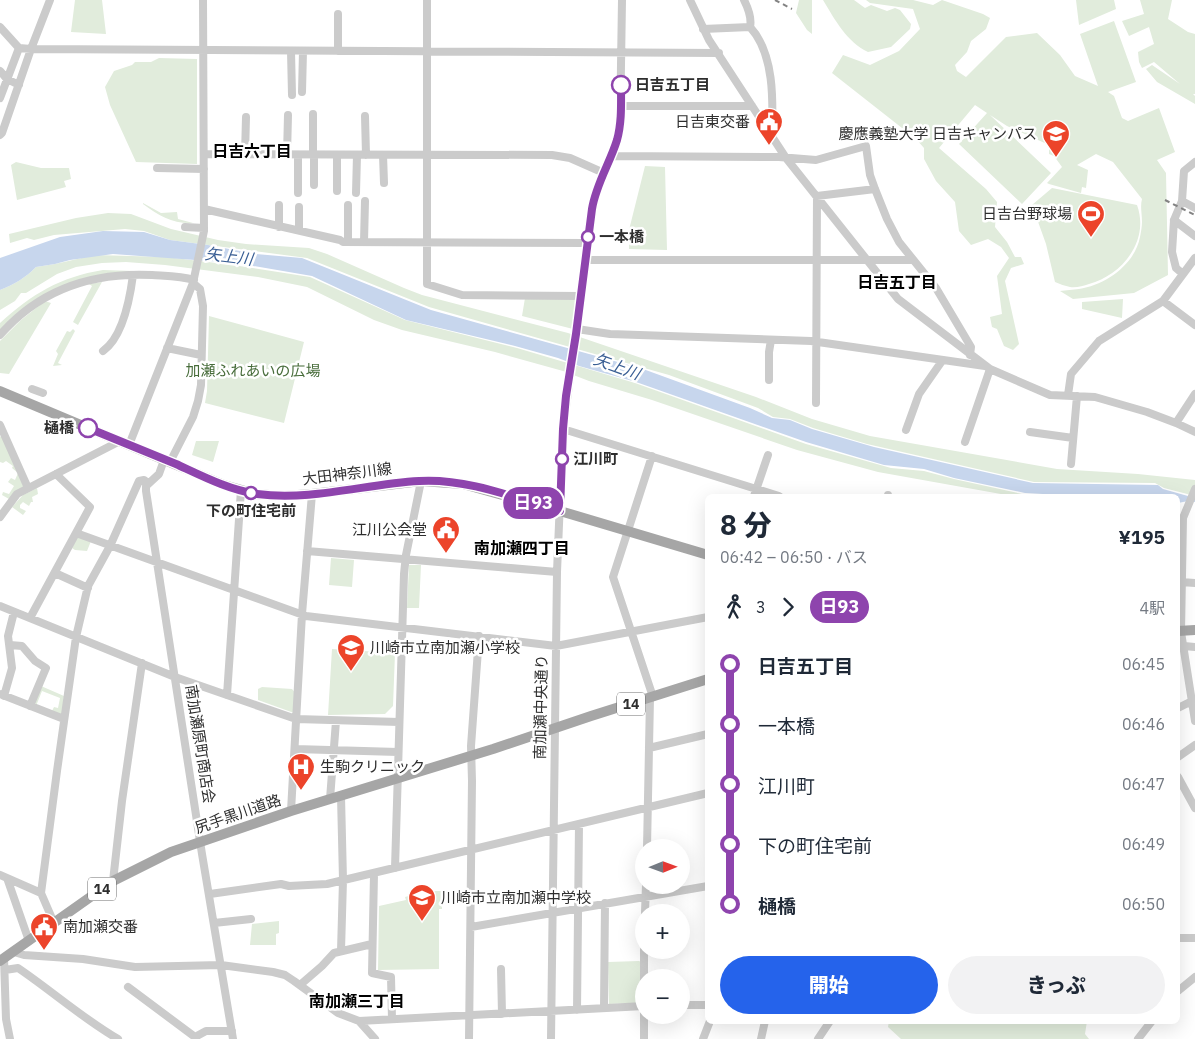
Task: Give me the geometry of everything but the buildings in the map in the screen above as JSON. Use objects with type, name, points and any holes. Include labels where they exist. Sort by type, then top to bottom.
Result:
[{"type":"main road","name":"大田神奈川線","points":[[0,391],[224,485],[255,494],[284,496],[312,494],[421,481],[463,484],[705,554]]},
{"type":"main road","points":[[1180,632],[1195,630]]},
{"type":"main road","name":"尻手黒川道路","points":[[2,959],[113,881],[171,852],[291,811],[705,680]]},
{"type":"street","points":[[0,135],[50,0]]},
{"type":"street","points":[[0,517],[17,494],[125,443],[167,348],[194,279],[204,229],[203,0]]},
{"type":"street","points":[[427,0],[427,284],[462,296],[581,296]]},
{"type":"street","name":"南加瀬中央通り","points":[[551,1039],[557,572],[563,429],[595,194],[612,156],[620,130],[622,0]]},
{"type":"street","points":[[690,0],[703,29],[772,138],[830,215],[898,299],[988,367],[1050,395],[1095,398],[1147,412],[1195,432]]},
{"type":"street","points":[[744,0],[751,23],[750,27],[763,48],[768,67],[773,99],[772,138]]},
{"type":"street","points":[[336,17],[338,51]]},
{"type":"street","points":[[0,27],[20,48],[31,49],[718,53]]},
{"type":"street","points":[[703,29],[750,27]]},
{"type":"street","points":[[0,98],[20,48]]},
{"type":"street","points":[[291,51],[292,95]]},
{"type":"street","points":[[302,92],[303,51]]},
{"type":"street","points":[[0,71],[7,79],[18,85]]},
{"type":"street","points":[[621,106],[752,106]]},
{"type":"street","points":[[313,114],[314,185]]},
{"type":"street","points":[[287,115],[287,155]]},
{"type":"street","points":[[245,155],[246,117]]},
{"type":"street","points":[[366,155],[367,120]]},
{"type":"street","points":[[612,156],[779,157],[816,160],[866,146],[870,175],[887,219],[899,242],[936,288],[971,346],[970,355]]},
{"type":"street","points":[[204,154],[427,156],[552,154],[570,158],[604,173]]},
{"type":"street","points":[[298,155],[298,193]]},
{"type":"street","points":[[337,155],[337,191]]},
{"type":"street","points":[[356,194],[357,155]]},
{"type":"street","points":[[383,155],[384,183]]},
{"type":"street","points":[[1184,274],[1176,268],[1173,258],[1174,220],[1175,213],[1182,201],[1184,171],[1195,162]]},
{"type":"street","points":[[157,168],[204,169]]},
{"type":"street","points":[[817,196],[875,189]]},
{"type":"street","points":[[816,403],[817,196]]},
{"type":"street","points":[[364,242],[365,201]]},
{"type":"street","points":[[1182,201],[1195,208]]},
{"type":"street","points":[[279,205],[279,227]]},
{"type":"street","points":[[348,205],[348,242]]},
{"type":"street","points":[[299,206],[299,230]]},
{"type":"street","points":[[204,209],[348,242],[587,243]]},
{"type":"street","points":[[1174,220],[1195,236]]},
{"type":"street","points":[[185,226],[204,229]]},
{"type":"street","points":[[1068,395],[1071,374],[1098,341],[1163,302],[1195,258]]},
{"type":"street","points":[[586,260],[913,260]]},
{"type":"street","points":[[0,335],[30,307],[63,288],[93,279],[133,275],[160,275],[194,279]]},
{"type":"street","points":[[103,351],[112,345],[124,316],[130,298],[133,275]]},
{"type":"street","points":[[54,923],[41,893],[76,637],[88,588],[110,546],[139,481],[144,480],[148,483],[159,474],[193,417],[201,385],[203,306],[200,289],[194,279]]},
{"type":"street","points":[[1163,302],[1195,325]]},
{"type":"street","points":[[576,332],[816,342],[988,367]]},
{"type":"street","points":[[770,380],[769,352],[771,340]]},
{"type":"street","points":[[167,348],[201,356]]},
{"type":"street","points":[[906,430],[919,394],[942,361]]},
{"type":"street","points":[[965,442],[988,367]]},
{"type":"street","points":[[32,389],[44,394]]},
{"type":"street","points":[[1176,423],[1195,394]]},
{"type":"street","points":[[1071,464],[1077,396]]},
{"type":"street","points":[[0,425],[28,488]]},
{"type":"street","points":[[563,429],[652,456],[756,493],[768,455]]},
{"type":"street","points":[[1030,432],[1073,438]]},
{"type":"street","points":[[647,839],[652,698],[613,577],[652,456]]},
{"type":"street","points":[[30,618],[90,507],[56,474]]},
{"type":"street","points":[[395,868],[406,560],[421,481]]},
{"type":"street","name":"南加瀬原町商店会","points":[[148,483],[146,491],[232,1035]]},
{"type":"street","points":[[1180,607],[1181,543],[1184,514],[1195,489]]},
{"type":"street","points":[[227,695],[241,490]]},
{"type":"street","points":[[291,811],[302,614],[312,494]]},
{"type":"street","points":[[76,533],[302,614],[556,646],[705,618]]},
{"type":"street","points":[[307,551],[557,572]]},
{"type":"street","points":[[55,573],[88,588]]},
{"type":"street","points":[[1181,582],[1195,583]]},
{"type":"street","points":[[0,606],[175,677],[296,719],[400,722]]},
{"type":"street","points":[[14,612],[4,636],[10,645],[12,668],[2,695],[64,719]]},
{"type":"street","points":[[1180,635],[1184,646],[1195,720]]},
{"type":"street","points":[[469,1039],[472,755],[479,636]]},
{"type":"street","points":[[10,645],[22,646],[35,661],[46,668],[30,706]]},
{"type":"street","points":[[1184,646],[1195,647]]},
{"type":"street","points":[[1180,658],[1186,658]]},
{"type":"street","points":[[113,881],[122,801],[142,663]]},
{"type":"street","points":[[1180,707],[1192,701]]},
{"type":"street","points":[[330,799],[336,721]]},
{"type":"street","points":[[649,748],[705,735]]},
{"type":"street","points":[[1180,755],[1195,744]]},
{"type":"street","points":[[294,749],[398,752]]},
{"type":"street","points":[[1180,781],[1195,808]]},
{"type":"street","points":[[210,894],[281,884],[289,886],[320,885],[374,874],[705,794]]},
{"type":"street","points":[[341,796],[343,880],[341,951]]},
{"type":"street","points":[[577,1010],[579,824]]},
{"type":"street","points":[[374,874],[372,973],[391,976],[392,1019]]},
{"type":"street","points":[[4,876],[41,893]]},
{"type":"street","points":[[4,876],[29,941]]},
{"type":"street","points":[[471,927],[705,887]]},
{"type":"street","points":[[646,897],[646,904]]},
{"type":"street","points":[[604,1008],[605,903]]},
{"type":"street","points":[[214,923],[251,919]]},
{"type":"street","points":[[1180,938],[1195,938]]},
{"type":"street","points":[[300,986],[334,953],[372,944]]},
{"type":"street","points":[[14,952],[19,955],[83,959],[136,967],[221,965],[273,972],[285,976],[338,1013],[359,1021],[635,1006]]},
{"type":"street","points":[[2,959],[5,970],[6,1019],[10,1039]]},
{"type":"street","points":[[5,970],[18,968],[40,982],[73,1010],[118,1039]]},
{"type":"street","points":[[501,968],[502,1014]]},
{"type":"street","points":[[1180,989],[1195,977]]},
{"type":"street","points":[[128,987],[195,1037],[206,1031],[232,1035]]},
{"type":"street","points":[[690,1005],[705,1005]]},
{"type":"street","points":[[359,1021],[375,1039]]},
{"type":"street","points":[[644,1024],[644,1039]]},
{"type":"street","points":[[703,1039],[709,1024]]},
{"type":"street","points":[[761,1039],[764,1024]]},
{"type":"street","points":[[818,1039],[828,1024]]},
{"type":"street","points":[[1138,1039],[1150,1024]]},
{"type":"green space","points":[[75,0],[102,0],[106,34],[71,32]]},
{"type":"green space","points":[[799,0],[812,0],[812,34],[807,30],[796,13]]},
{"type":"green space","points":[[823,0],[854,0],[865,8],[871,5],[887,11],[895,8],[900,10],[911,24],[910,29],[891,47],[868,52],[848,36],[837,23]]},
{"type":"green space","points":[[866,0],[913,0],[933,5],[942,0],[990,18],[986,29],[971,41],[967,52],[955,65],[957,71],[966,77],[1006,37],[1037,33],[1060,55],[1075,76],[1098,86],[1080,34],[1114,21],[1136,82],[1108,92],[1114,96],[1122,118],[1128,121],[1159,108],[1175,152],[1157,160],[1166,173],[1168,275],[1134,293],[1073,299],[1060,291],[1089,287],[1099,283],[1118,272],[1126,264],[1137,247],[1140,237],[1142,199],[1113,162],[1096,154],[1077,165],[1088,170],[1086,188],[1082,187],[1081,193],[1047,183],[1062,167],[1054,156],[1049,154],[1049,145],[1007,126],[990,115],[1051,173],[1022,204],[959,144],[987,113],[975,105],[939,148],[986,189],[997,202],[995,227],[1007,242],[1015,257],[1021,257],[1024,264],[1011,268],[1005,281],[1019,344],[1013,350],[1004,346],[997,329],[992,327],[990,317],[1002,314],[997,276],[1009,258],[1001,247],[988,239],[971,245],[959,231],[955,202],[936,181],[924,159],[924,148],[916,139],[832,73],[843,55],[870,65],[899,51],[920,29],[913,9],[870,3]]},
{"type":"green space","points":[[1076,0],[1114,0],[1116,9],[1079,25]]},
{"type":"green space","points":[[1140,0],[1172,0],[1168,19],[1188,32],[1195,34],[1195,94],[1193,94],[1195,96],[1195,104],[1157,82],[1146,69],[1152,65],[1180,84],[1154,62],[1142,68],[1138,52],[1154,44],[1149,27],[1129,36],[1122,21],[1144,14]]},
{"type":"green space","points":[[159,58],[197,59],[197,164],[136,162],[110,105],[105,87],[114,71],[132,65],[135,62],[151,62]]},
{"type":"green space","points":[[16,162],[41,168],[69,168],[71,179],[64,181],[66,187],[17,200],[11,165]]},
{"type":"green space","points":[[645,166],[665,167],[667,250],[629,249],[629,230]]},
{"type":"green space","name":"日吉台野球場","points":[[1052,188],[1137,205],[1140,231],[1130,255],[1122,265],[1112,273],[1087,285],[1068,287],[1055,282],[1046,244],[1032,205]]},
{"type":"green space","points":[[143,203],[161,213],[177,212],[178,219],[193,223],[179,222],[167,218]]},
{"type":"green space","points":[[108,213],[131,214],[171,229],[218,240],[246,244],[309,248],[422,295],[568,333],[756,397],[812,419],[870,436],[1057,469],[1195,480],[1195,496],[1164,488],[1155,483],[1034,482],[867,444],[790,419],[773,417],[758,408],[669,375],[429,307],[307,258],[170,240],[144,231],[125,229],[54,235],[34,240],[27,238],[10,243],[9,234],[76,218]]},
{"type":"green space","points":[[95,255],[166,257],[310,277],[405,320],[517,348],[635,383],[806,444],[891,468],[924,471],[1022,494],[1001,494],[878,472],[797,450],[563,371],[495,352],[402,330],[374,320],[307,287],[258,277],[165,265],[126,262],[102,263],[76,267],[57,274],[26,293],[21,293],[15,301],[0,310],[0,290],[20,280],[36,267]]},
{"type":"green space","points":[[103,270],[134,271],[64,285],[0,331],[0,323],[35,295],[73,277]]},
{"type":"green space","points":[[102,282],[78,325],[73,322],[92,286],[89,284]]},
{"type":"green space","points":[[577,297],[573,329],[522,316],[525,298]]},
{"type":"green space","points":[[1123,299],[1122,318],[1082,309],[1082,302]]},
{"type":"green space","points":[[45,301],[51,303],[9,374],[0,373],[0,341],[21,320]]},
{"type":"green space","name":"加瀬ふれあいの広場","points":[[209,316],[304,342],[284,423],[205,403]]},
{"type":"green space","points":[[73,329],[75,331],[58,363],[62,365],[53,366],[58,354],[56,351],[67,331],[70,332]]},
{"type":"green space","points":[[2,435],[25,486],[9,499],[2,495],[3,492],[9,494],[14,486],[8,482],[11,478],[15,480],[18,473],[6,461],[0,462],[0,437]]},
{"type":"green space","points":[[196,441],[219,441],[213,462],[192,455]]},
{"type":"green space","points":[[37,488],[38,494],[32,497],[33,502],[29,506],[23,502],[20,505],[20,508],[26,511],[23,515],[12,507],[23,495]]},
{"type":"green space","points":[[78,536],[91,541],[87,551],[72,548]]},
{"type":"green space","points":[[331,558],[354,560],[352,587],[329,585]]},
{"type":"green space","points":[[409,565],[421,565],[419,608],[407,608]]},
{"type":"green space","points":[[332,649],[395,653],[393,706],[385,714],[328,715]]},
{"type":"green space","points":[[41,686],[64,696],[62,715],[52,711],[54,707],[58,708],[60,698],[42,691],[36,706],[34,702]]},
{"type":"green space","points":[[262,687],[292,689],[296,694],[294,713],[258,700],[258,689]]},
{"type":"green space","points":[[420,891],[442,891],[442,909],[439,909],[439,969],[378,970],[379,906],[406,900],[405,897],[420,893]]},
{"type":"green space","points":[[279,921],[276,945],[250,945],[252,924]]},
{"type":"green space","points":[[608,962],[641,962],[641,969],[635,969],[635,1003],[609,1004]]},
{"type":"green space","points":[[888,1024],[1087,1024],[1085,1034],[1089,1039],[901,1039],[888,1027]]},
{"type":"water","name":"矢上川","points":[[103,231],[144,232],[170,240],[256,254],[302,258],[431,310],[643,369],[750,408],[772,418],[790,420],[812,429],[874,447],[1033,483],[1158,485],[1163,489],[1195,498],[1195,502],[1180,503],[1180,494],[1025,493],[954,478],[924,469],[884,465],[806,442],[636,382],[558,358],[406,320],[312,276],[236,263],[113,254],[36,267],[20,280],[0,290],[0,258],[60,237]]},
{"type":"railway","points":[[775,0],[792,9]]},
{"type":"railway","points":[[1165,200],[1195,215]]},
{"type":"bus line","name":"日93","points":[[88,428],[224,485],[255,494],[284,496],[312,494],[395,483],[436,481],[463,484],[560,511],[566,396],[592,209],[595,194],[612,156],[620,130],[621,85]]},
{"type":"place","name":"日吉五丁目","points":[[621,85]]},
{"type":"place","name":"日吉東交番","points":[[769,146]]},
{"type":"place","name":"慶應義塾大学 日吉キャンパス","points":[[1056,158]]},
{"type":"place","name":"一本橋","points":[[588,237]]},
{"type":"place","name":"日吉台野球場","points":[[1091,238]]},
{"type":"place","name":"樋橋","points":[[88,428]]},
{"type":"place","name":"江川町","points":[[562,459]]},
{"type":"place","name":"下の町住宅前","points":[[251,493]]},
{"type":"place","name":"江川公会堂","points":[[446,554]]},
{"type":"place","name":"川崎市立南加瀬小学校","points":[[351,672]]},
{"type":"place","name":"生駒クリニック","points":[[301,791]]},
{"type":"place","name":"川崎市立南加瀬中学校","points":[[422,922]]},
{"type":"place","name":"南加瀬交番","points":[[44,951]]},
{"type":"district","name":"日吉六丁目","points":[[252,151]]},
{"type":"district","name":"日吉五丁目","points":[[897,282]]},
{"type":"district","name":"南加瀬四丁目","points":[[522,548]]},
{"type":"district","name":"南加瀬三丁目","points":[[357,1001]]}]
